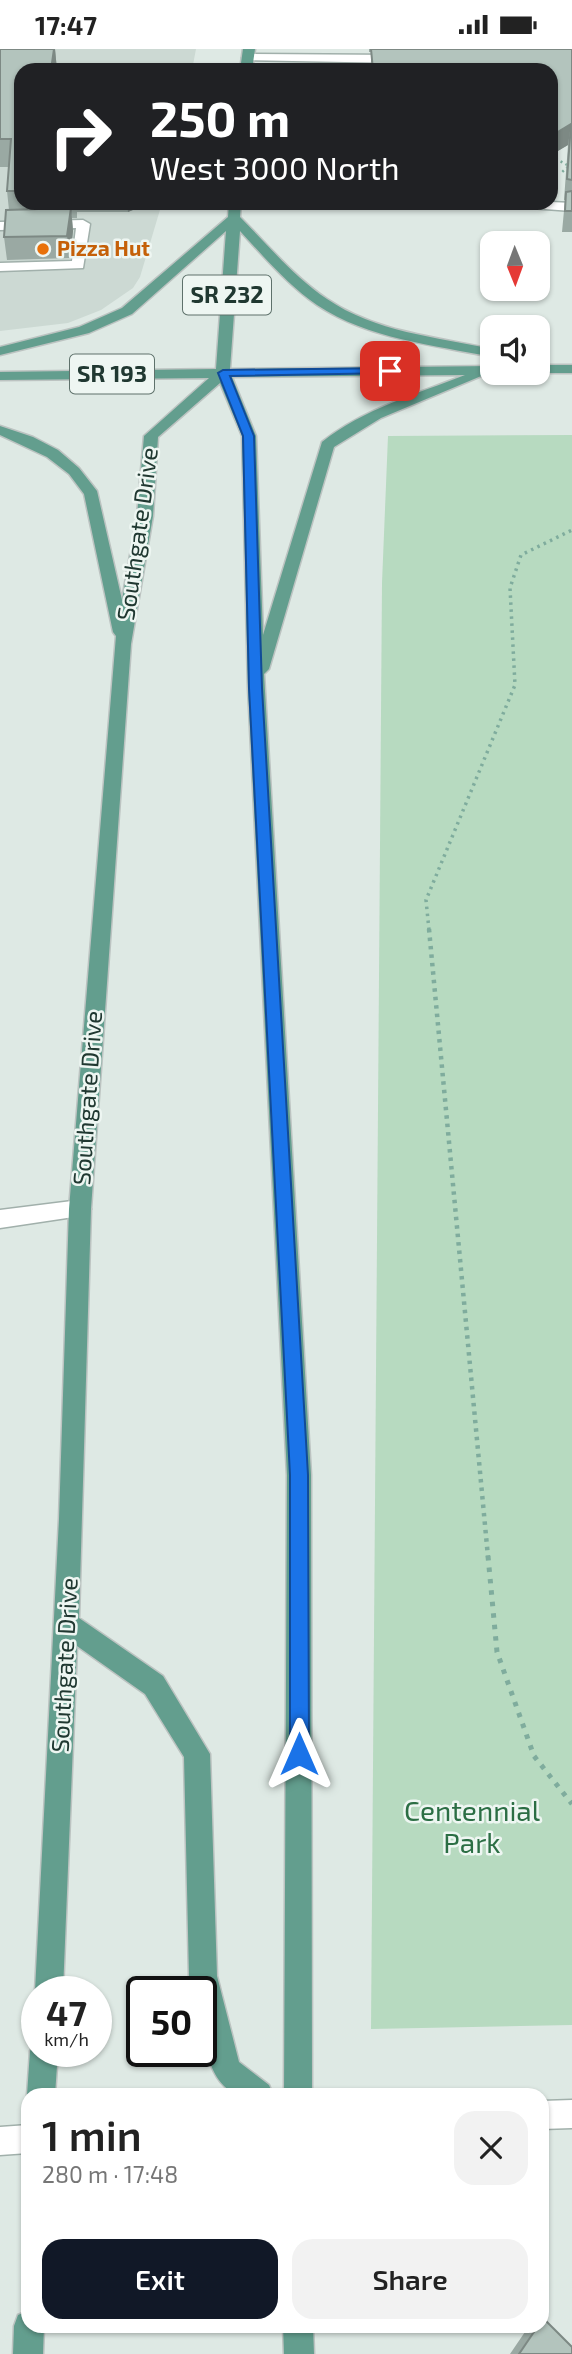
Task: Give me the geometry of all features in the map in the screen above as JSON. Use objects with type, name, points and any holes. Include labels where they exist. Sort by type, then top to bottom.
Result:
[{"type":"main road","name":"SR 232","points":[[235,210],[223,373],[249,436],[256,688],[299,1475],[298,2088]]},
{"type":"main road","points":[[0,351],[84,330],[127,311],[234,218],[311,295],[336,311],[377,327],[480,350]]},
{"type":"main road","points":[[550,366],[568,369]]},
{"type":"main road","points":[[550,369],[568,369]]},
{"type":"main road","name":"SR 193","points":[[0,376],[480,370]]},
{"type":"main road","name":"Southgate Drive","points":[[50,1976],[67,1624],[80,1209],[123,644],[145,516],[151,436],[223,373]]},
{"type":"main road","points":[[256,688],[327,445],[342,433],[372,419],[480,375]]},
{"type":"main road","points":[[0,430],[31,441],[62,459],[92,494],[123,644]]},
{"type":"main road","points":[[67,1624],[154,1685],[197,1754],[203,1976],[227,2070],[250,2088]]},
{"type":"main road","points":[[41,2088],[43,2067]]},
{"type":"main road","points":[[28,2354],[29,2333]]},
{"type":"main road","points":[[298,2333],[299,2354]]},
{"type":"lane","points":[[248,59],[413,59]]},
{"type":"lane","points":[[0,226],[83,224],[78,265],[0,267]]},
{"type":"lane","points":[[0,1219],[80,1209]]},
{"type":"lane","points":[[549,2115],[572,2114]]},
{"type":"lane","points":[[0,2141],[21,2140]]},
{"type":"path","points":[[558,160],[569,166],[558,176]]},
{"type":"path","points":[[572,530],[521,555],[510,588],[515,685],[426,900],[497,1652],[534,1756],[572,1804]]},
{"type":"shaded area","points":[[0,49],[196,49],[193,63],[14,63],[14,210],[160,210],[140,277],[133,288],[101,310],[68,323],[0,331]]},
{"type":"green space","name":"Centennial Park","points":[[572,435],[572,2025],[371,2029],[382,583],[388,436]]},
{"type":"building","points":[[0,49],[54,49],[52,63],[14,63],[14,191],[7,191],[11,139],[0,139]]},
{"type":"building","points":[[371,49],[572,49],[572,180],[567,179],[571,124],[558,132],[558,63],[372,63]]},
{"type":"building","points":[[572,191],[572,211],[565,211],[566,192]]},
{"type":"building","points":[[6,210],[71,210],[67,236],[4,237]]},
{"type":"building","points":[[549,2324],[572,2347],[572,2354],[519,2354],[533,2333],[549,2333]]},
{"type":"place","name":"Pizza Hut","points":[[43,249]]},
{"type":"route","points":[[299,1754],[299,1475],[256,688],[249,436],[223,373],[390,371]]}]
